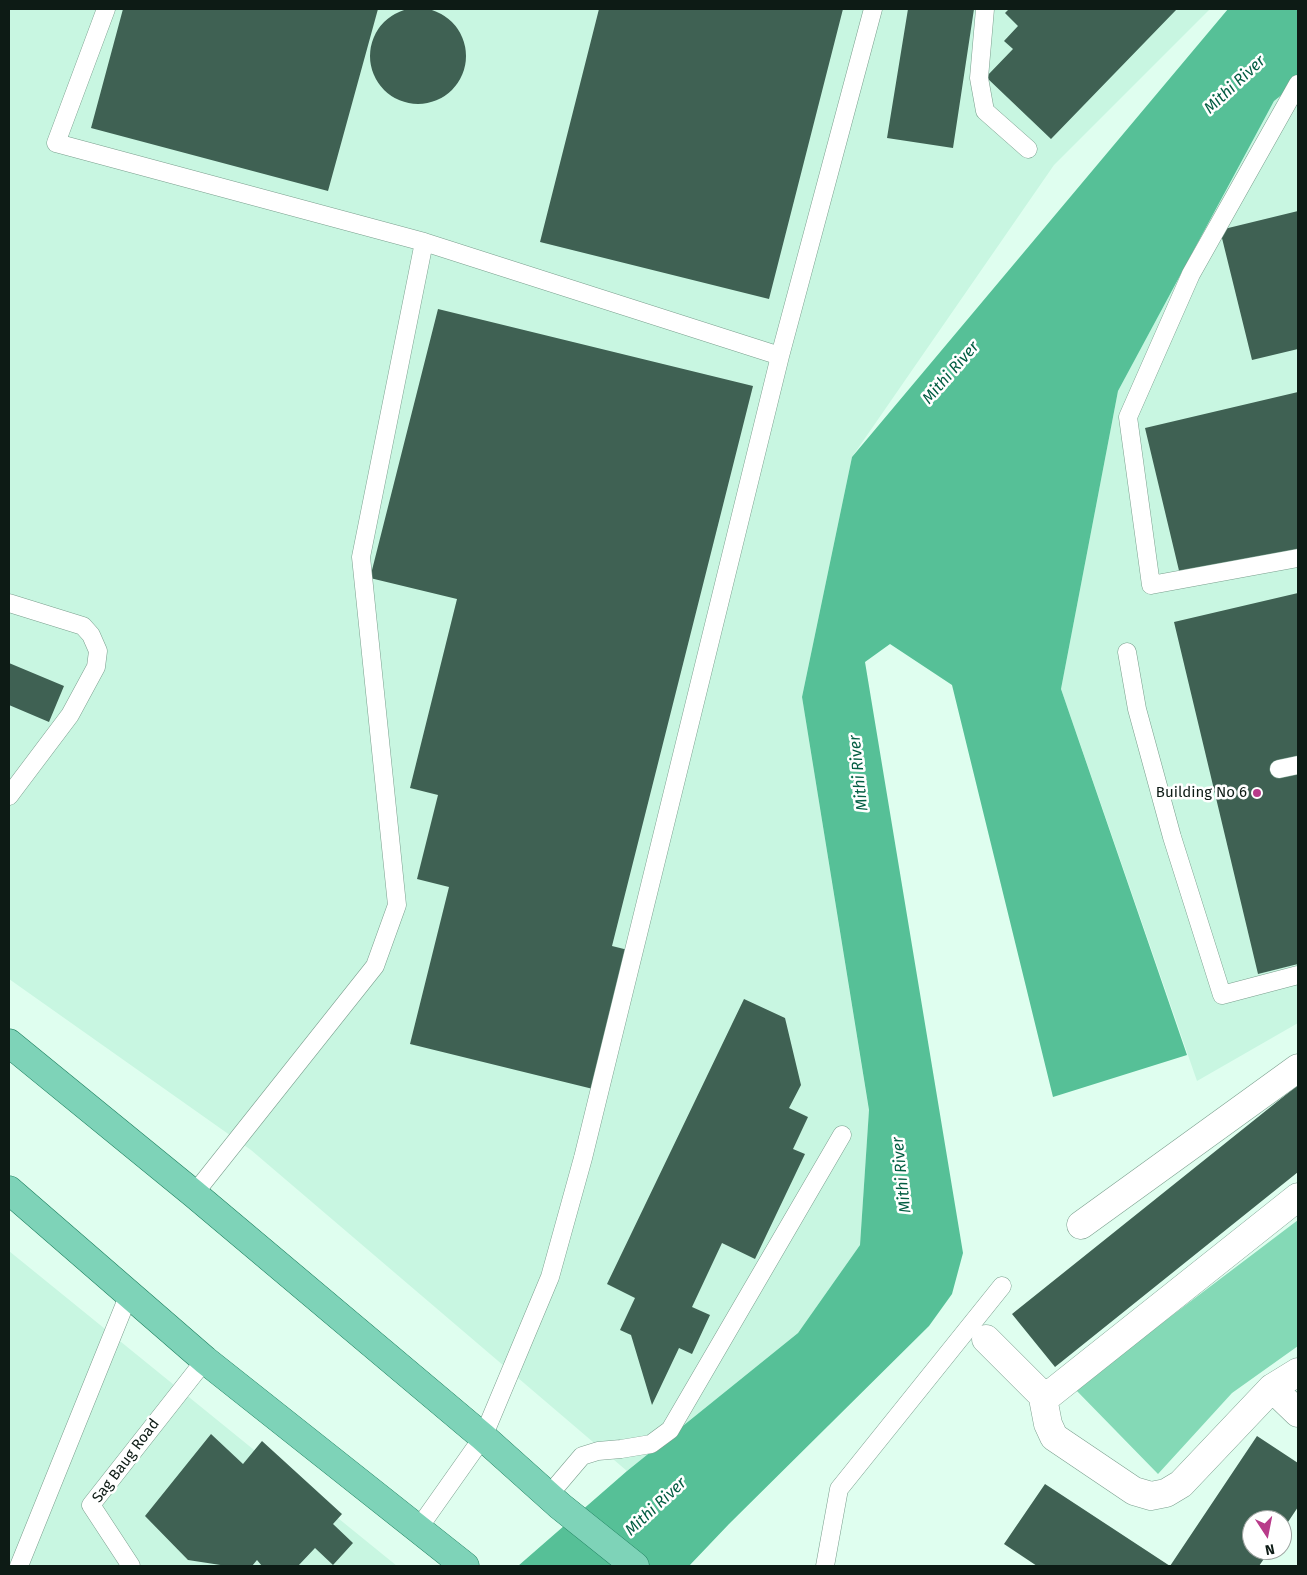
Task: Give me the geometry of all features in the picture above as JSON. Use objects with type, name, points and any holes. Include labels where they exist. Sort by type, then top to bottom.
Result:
[{"type":"main road","points":[[9,1043],[194,1194],[483,1436],[554,1501],[635,1566]]},
{"type":"main road","points":[[9,1190],[205,1360],[465,1566]]},
{"type":"street","points":[[1081,1225],[1298,1068]]},
{"type":"street","points":[[986,1339],[1038,1391],[1049,1395],[1298,1197]]},
{"type":"street","points":[[1042,1393],[1048,1424],[1054,1436],[1134,1491],[1151,1496],[1166,1493],[1181,1484],[1272,1388],[1298,1372]]},
{"type":"street","points":[[1272,1388],[1298,1413]]},
{"type":"lane","points":[[106,9],[56,143],[424,242],[780,356]]},
{"type":"lane","points":[[418,1529],[483,1436],[550,1277],[576,1186],[780,356],[873,9]]},
{"type":"lane","points":[[986,9],[979,78],[985,111],[1028,150]]},
{"type":"lane","points":[[1298,84],[1191,274],[1128,417],[1151,586],[1298,558]]},
{"type":"lane","points":[[194,1194],[375,966],[397,905],[361,557],[424,242]]},
{"type":"lane","points":[[9,603],[83,626],[91,635],[98,651],[96,667],[70,715],[9,796]]},
{"type":"lane","points":[[1127,652],[1137,709],[1172,836],[1222,995],[1298,976]]},
{"type":"lane","points":[[1279,768],[1298,765]]},
{"type":"lane","points":[[554,1501],[582,1456],[598,1451],[651,1444],[670,1430],[842,1135]]},
{"type":"lane","points":[[825,1566],[839,1489],[1002,1286]]},
{"type":"lane","points":[[19,1566],[129,1294]]},
{"type":"lane","name":"Sag Baug Road","points":[[131,1566],[91,1505],[205,1360]]},
{"type":"shaded area","points":[[9,9],[1210,9],[1054,165],[852,457],[802,697],[869,1111],[860,1245],[798,1333],[627,1471],[251,1150],[9,979]]},
{"type":"shaded area","points":[[1298,82],[1298,1023],[1197,1081],[1061,689],[1118,391],[1274,101]]},
{"type":"shaded area","points":[[1298,1220],[1298,1346],[1232,1393],[1158,1474],[1075,1389]]},
{"type":"shaded area","points":[[9,1251],[397,1566],[9,1566]]},
{"type":"water","name":"Mithi River","points":[[1228,9],[1298,9],[1298,82],[1274,101],[1118,391],[1061,689],[1187,1055],[1053,1097],[952,685],[890,644],[865,662],[963,1253],[952,1294],[929,1326],[689,1566],[518,1566],[627,1471],[798,1333],[860,1245],[869,1110],[802,697],[852,457]]},
{"type":"building","points":[[418,8],[436,12],[452,22],[462,38],[466,56],[462,74],[452,90],[436,100],[418,104],[400,100],[384,90],[374,74],[370,56],[374,38],[384,22],[400,12]]},
{"type":"building","points":[[123,9],[378,9],[328,191],[91,128]]},
{"type":"building","points":[[599,9],[843,9],[769,299],[540,242]]},
{"type":"building","points":[[908,9],[974,9],[953,148],[887,138]]},
{"type":"building","points":[[1009,9],[1177,9],[1051,139],[986,77],[1013,49],[1004,41],[1018,26],[1005,13]]},
{"type":"building","points":[[1298,211],[1298,349],[1252,360],[1220,230]]},
{"type":"building","points":[[438,309],[753,386],[612,946],[628,950],[593,1089],[410,1044],[449,887],[417,879],[438,795],[410,788],[457,599],[370,578]]},
{"type":"building","points":[[1298,392],[1298,551],[1181,579],[1145,428]]},
{"type":"building","name":"Building No 6","points":[[1298,593],[1298,964],[1258,974],[1174,622]]},
{"type":"building","points":[[9,663],[64,686],[49,722],[9,705]]},
{"type":"building","points":[[744,999],[785,1018],[801,1085],[789,1108],[808,1117],[793,1149],[805,1154],[755,1259],[722,1243],[692,1307],[710,1315],[692,1354],[679,1348],[652,1405],[631,1335],[620,1330],[635,1298],[607,1284]]},
{"type":"building","points":[[1298,1085],[1298,1172],[1055,1367],[1012,1314]]},
{"type":"building","points":[[211,1434],[243,1464],[262,1441],[342,1514],[333,1524],[353,1543],[333,1565],[315,1548],[298,1566],[262,1566],[257,1560],[252,1566],[227,1566],[188,1560],[145,1516]]},
{"type":"building","points":[[1257,1436],[1298,1463],[1298,1507],[1292,1516],[1292,1510],[1242,1510],[1242,1560],[1263,1560],[1259,1566],[1170,1566]]},
{"type":"building","points":[[1045,1484],[1170,1566],[1037,1566],[1004,1544]]},
{"type":"place","name":"Building No 6","points":[[1257,793]]}]
